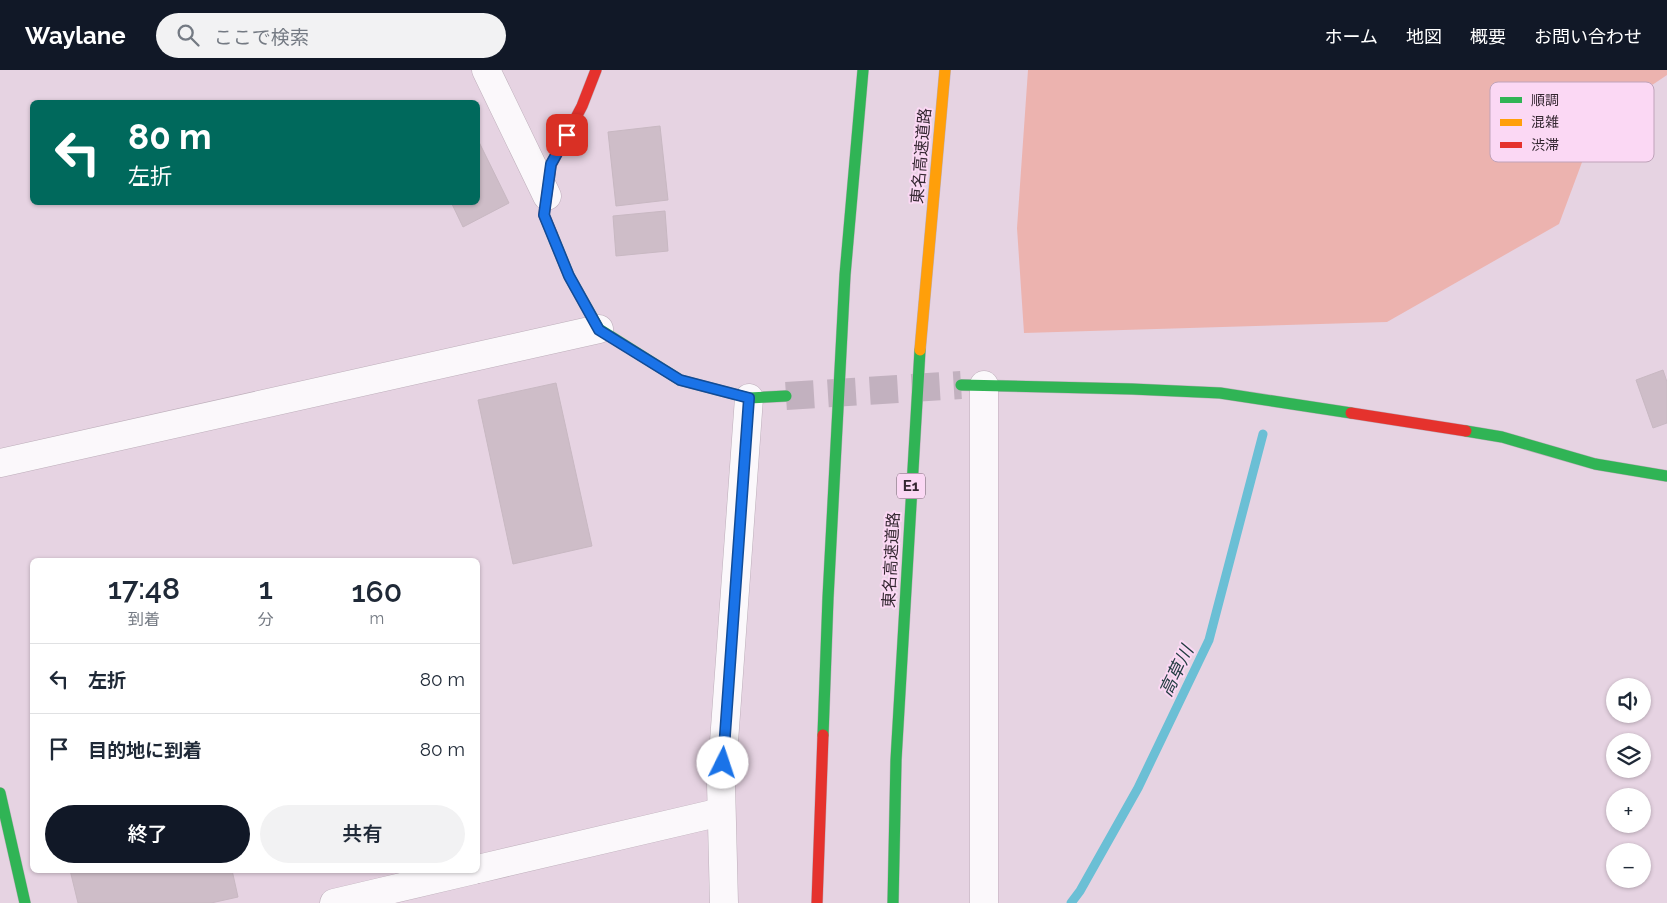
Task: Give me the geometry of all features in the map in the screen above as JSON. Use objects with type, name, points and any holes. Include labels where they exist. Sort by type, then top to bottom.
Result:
[{"type":"main road","points":[[596,70],[582,106],[551,164],[544,215],[569,276],[599,330],[680,380],[749,398],[786,396]]},
{"type":"main road","points":[[817,903],[828,598],[843,305],[863,70]]},
{"type":"main road","name":"東名高速道路","points":[[893,903],[896,760],[920,346],[945,70]]},
{"type":"main road","points":[[973,385],[1132,388],[1220,393],[1420,422],[1502,437],[1595,464],[1667,476]]},
{"type":"main road","points":[[0,793],[25,903]]},
{"type":"street","points":[[486,70],[547,196]]},
{"type":"street","points":[[0,463],[599,330]]},
{"type":"street","points":[[973,385],[984,903]]},
{"type":"street","points":[[724,903],[721,783],[749,398]]},
{"type":"street","points":[[480,869],[721,812]]},
{"type":"street","points":[[334,903],[461,873]]},
{"type":"shaded area","points":[[1028,70],[1667,70],[1667,75],[1654,84],[1654,82],[1490,82],[1490,162],[1582,162],[1559,224],[1387,322],[1024,333],[1017,228]]},
{"type":"building","points":[[660,126],[668,200],[616,206],[608,132]]},
{"type":"building","points":[[480,144],[509,203],[463,227],[452,205],[480,205]]},
{"type":"building","points":[[665,211],[668,251],[616,256],[613,216]]},
{"type":"building","points":[[1663,370],[1667,382],[1667,423],[1653,428],[1636,380]]},
{"type":"building","points":[[556,383],[592,546],[513,564],[478,400]]},
{"type":"building","points":[[71,873],[233,873],[238,897],[211,903],[78,903]]},
{"type":"waterway","name":"高草川","points":[[1071,903],[1080,891],[1138,788],[1209,640],[1263,434]]},
{"type":"tunnel","points":[[786,396],[961,385]]},
{"type":"traffic: fast","points":[[823,735],[828,598],[845,275],[863,70]]},
{"type":"traffic: fast","points":[[552,234],[569,276],[599,329],[680,380],[749,398],[786,396]]},
{"type":"traffic: fast","points":[[893,903],[896,760],[920,350]]},
{"type":"traffic: fast","points":[[961,385],[1220,393],[1351,413]]},
{"type":"traffic: fast","points":[[1466,431],[1502,437],[1595,464],[1667,476]]},
{"type":"traffic: fast","points":[[0,793],[25,903]]},
{"type":"traffic: slow","points":[[920,350],[945,70]]},
{"type":"traffic: jam","points":[[552,234],[544,215],[551,165],[582,106],[596,70]]},
{"type":"traffic: jam","points":[[1351,413],[1466,431]]},
{"type":"traffic: jam","points":[[817,903],[823,735]]},
{"type":"route","points":[[567,135],[551,164],[544,215],[569,276],[599,330],[680,380],[749,398],[723,763]]}]
